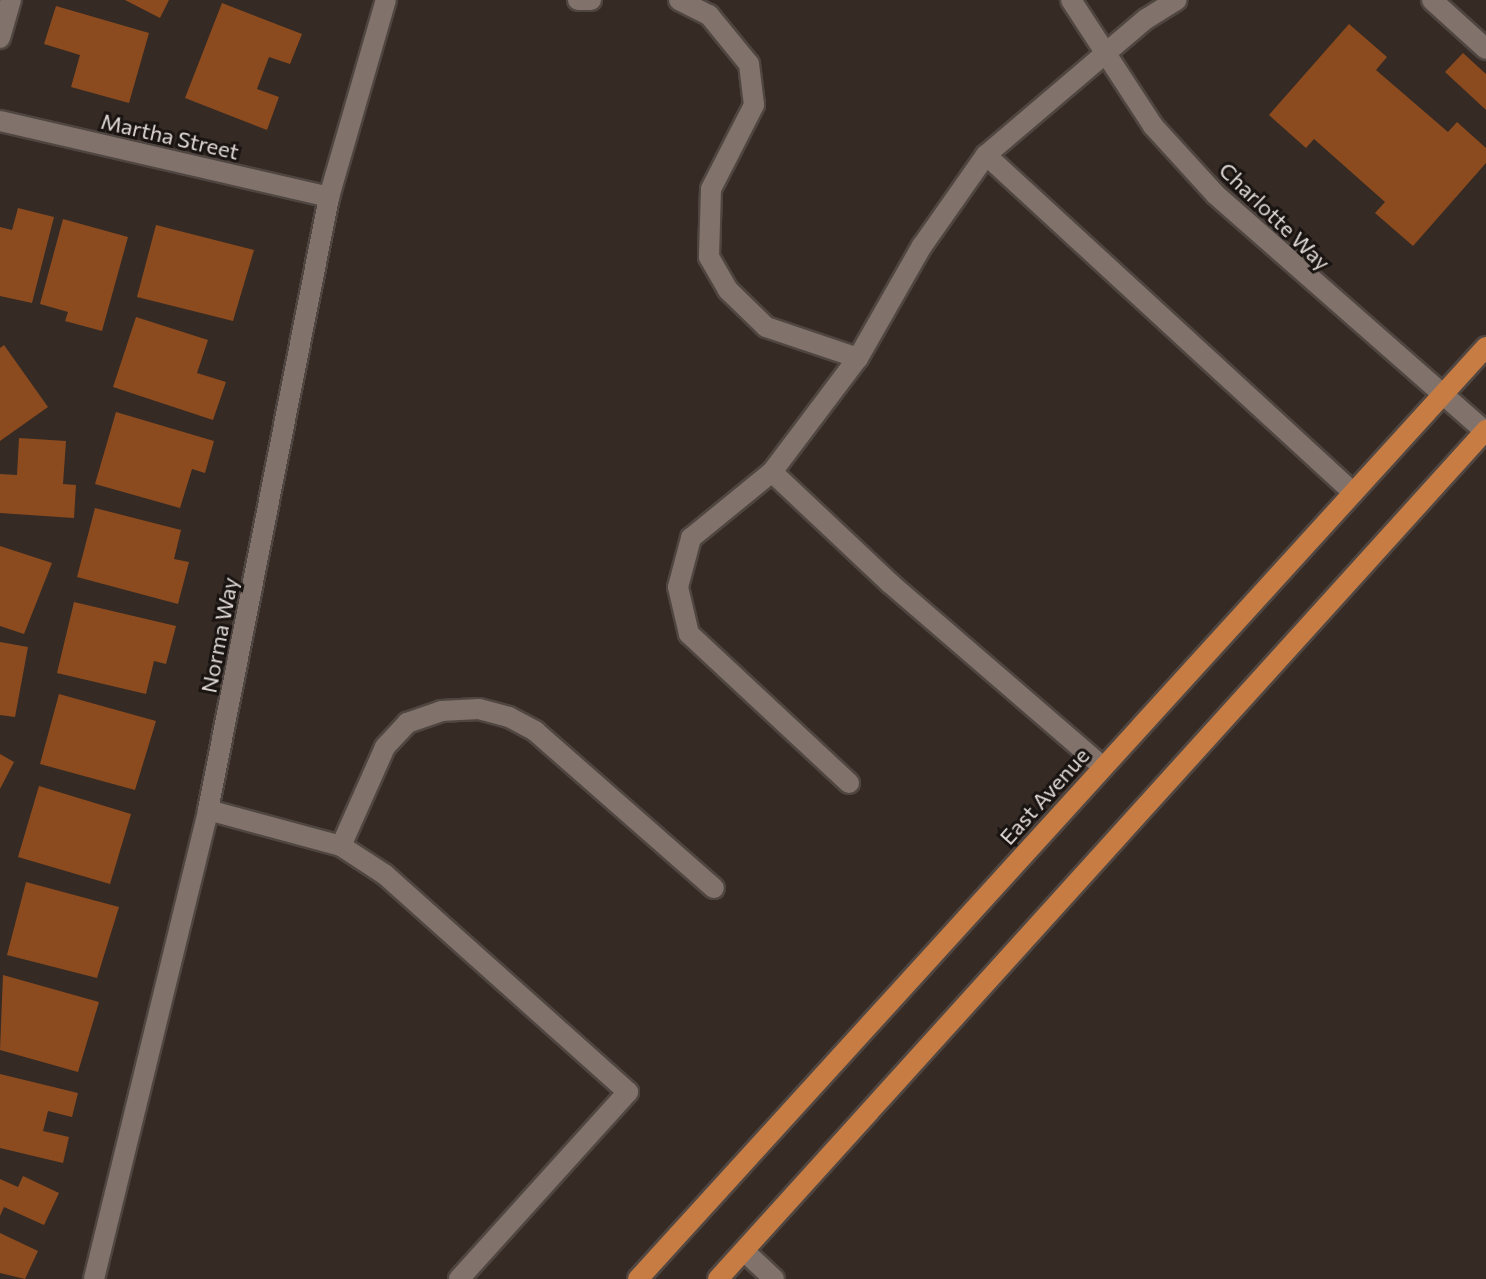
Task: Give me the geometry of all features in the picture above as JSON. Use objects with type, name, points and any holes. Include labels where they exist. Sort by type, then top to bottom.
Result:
[{"type":"main road","name":"East Avenue","points":[[638,1279],[1486,347]]},
{"type":"main road","points":[[718,1279],[1486,432]]},
{"type":"street","points":[[0,38],[11,0]]},
{"type":"street","name":"Norma Way","points":[[100,1277],[208,810],[329,197],[386,0]]},
{"type":"street","points":[[578,0],[591,0]]},
{"type":"street","points":[[679,0],[709,15],[749,64],[754,105],[711,189],[709,257],[728,290],[766,327],[858,358]]},
{"type":"street","name":"Charlotte Way","points":[[1071,0],[1153,126],[1216,195],[1486,432]]},
{"type":"street","points":[[849,783],[689,634],[678,587],[691,538],[772,472],[858,358],[922,246],[986,155],[1146,19],[1177,0]]},
{"type":"street","points":[[1432,0],[1486,49]]},
{"type":"street","name":"Martha Street","points":[[0,121],[329,197]]},
{"type":"street","points":[[986,155],[1353,493]]},
{"type":"street","points":[[772,472],[891,584],[1103,767]]},
{"type":"street","points":[[341,846],[385,747],[407,723],[441,711],[479,709],[535,731],[714,888]]},
{"type":"street","points":[[208,810],[341,846],[384,874],[628,1092],[459,1279]]},
{"type":"street","points":[[744,1251],[774,1279]]},
{"type":"building","points":[[125,0],[169,0],[160,18]]},
{"type":"building","points":[[222,3],[302,34],[290,64],[269,57],[257,89],[279,97],[267,130],[185,98]]},
{"type":"building","points":[[56,6],[149,33],[129,103],[71,87],[80,55],[44,44]]},
{"type":"building","points":[[1349,24],[1387,57],[1376,70],[1448,132],[1457,122],[1486,148],[1486,163],[1413,246],[1375,213],[1385,202],[1314,139],[1306,148],[1269,115]]},
{"type":"building","points":[[1463,53],[1486,74],[1486,110],[1445,72]]},
{"type":"building","points":[[18,208],[54,217],[32,303],[0,296],[0,227],[12,230]]},
{"type":"building","points":[[63,219],[128,237],[102,331],[65,321],[68,312],[40,304]]},
{"type":"building","points":[[156,225],[254,250],[233,321],[137,297]]},
{"type":"building","points":[[136,317],[208,340],[197,373],[226,382],[213,420],[113,387]]},
{"type":"building","points":[[4,345],[48,407],[0,441],[0,348]]},
{"type":"building","points":[[116,412],[214,441],[205,473],[192,469],[180,508],[95,484]]},
{"type":"building","points":[[19,438],[66,441],[63,484],[76,485],[74,518],[0,513],[0,474],[17,475]]},
{"type":"building","points":[[95,508],[181,530],[174,559],[189,562],[178,604],[77,577]]},
{"type":"building","points":[[0,546],[52,563],[24,634],[0,626]]},
{"type":"building","points":[[74,602],[176,626],[166,664],[154,661],[146,694],[57,673]]},
{"type":"building","points":[[0,642],[28,647],[15,717],[0,715]]},
{"type":"building","points":[[59,694],[156,721],[135,790],[40,764]]},
{"type":"building","points":[[0,754],[14,762],[0,789]]},
{"type":"building","points":[[39,786],[131,814],[110,884],[18,857]]},
{"type":"building","points":[[26,882],[119,907],[97,978],[7,955]]},
{"type":"building","points":[[3,975],[99,1002],[78,1072],[0,1050]]},
{"type":"building","points":[[0,1074],[78,1093],[72,1117],[48,1111],[43,1131],[69,1137],[63,1163],[0,1148]]},
{"type":"building","points":[[23,1176],[59,1193],[44,1225],[4,1207],[0,1216],[0,1179],[18,1187]]},
{"type":"building","points":[[0,1233],[38,1251],[25,1279],[0,1273]]}]
